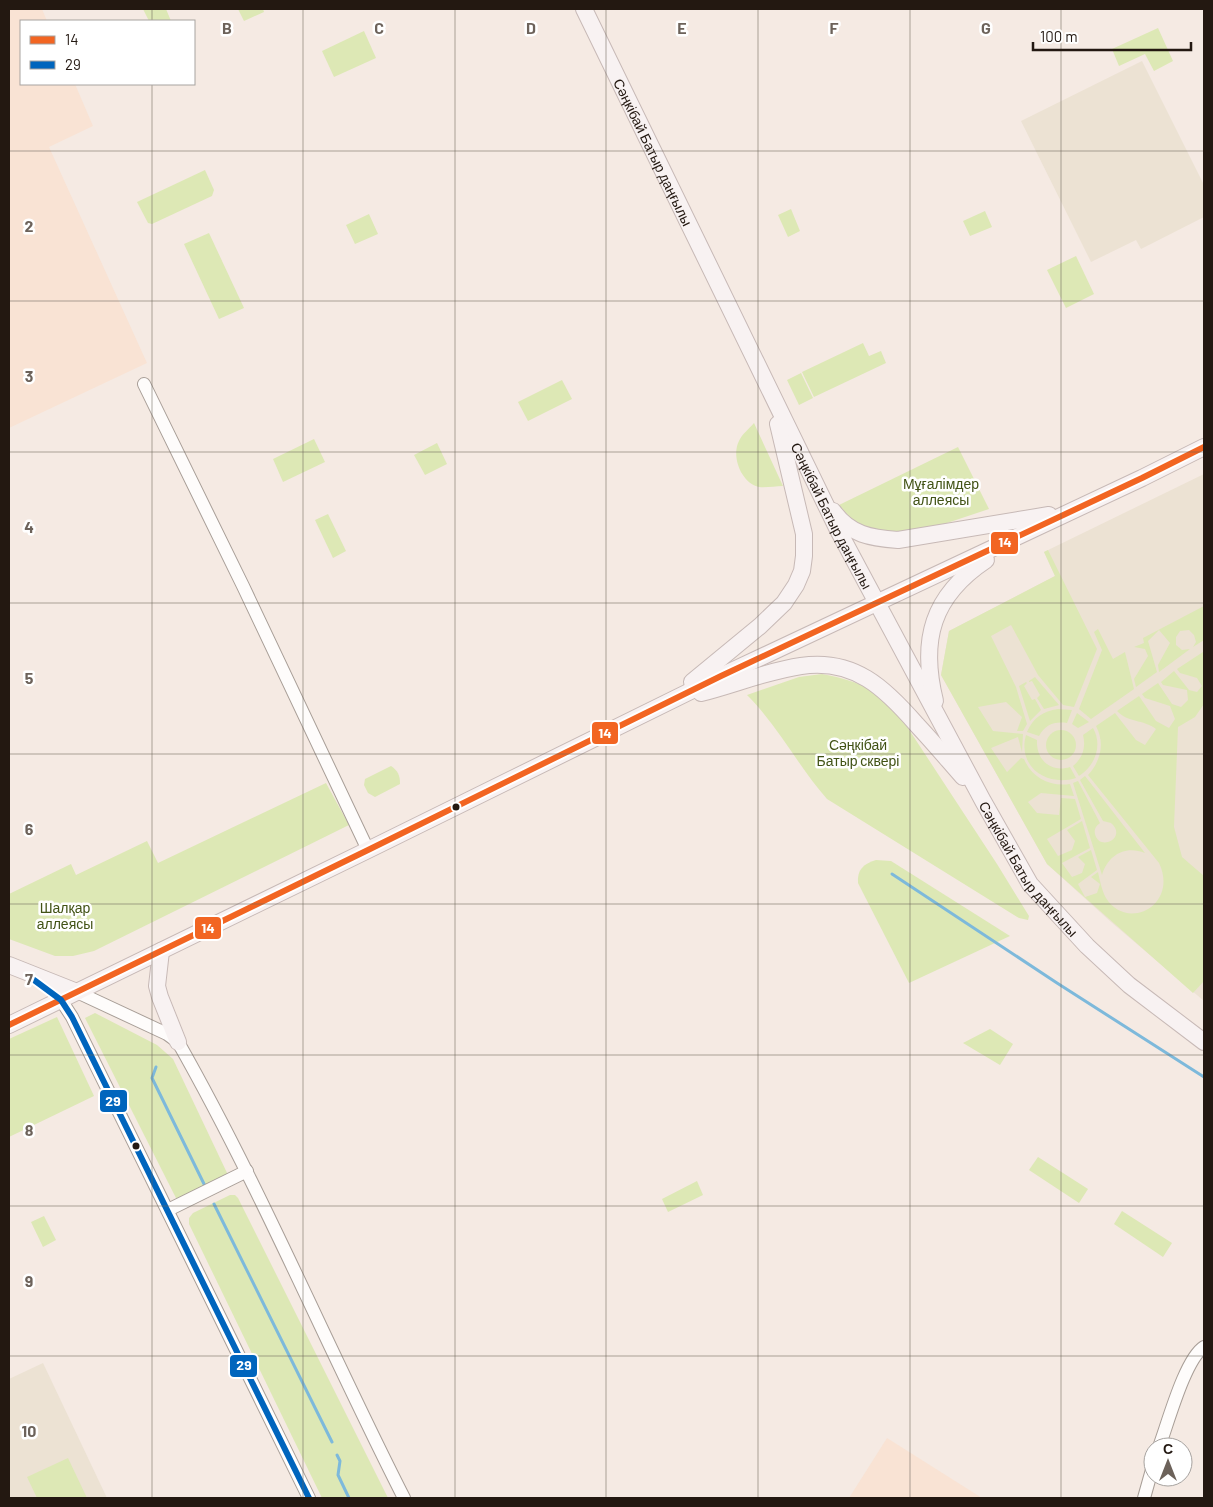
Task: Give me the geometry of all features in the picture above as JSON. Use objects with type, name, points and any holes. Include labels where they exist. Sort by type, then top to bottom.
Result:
[{"type":"main road","name":"Сәңкібай Батыр даңғылы","points":[[584,9],[816,485],[876,602],[1030,884],[1048,906],[1087,946],[1129,985],[1204,1042]]},
{"type":"main road","points":[[669,701],[784,603],[796,585],[802,571],[804,534],[795,488],[770,390]]},
{"type":"main road","points":[[9,1025],[669,701],[876,602],[1071,512],[1204,447]]},
{"type":"main road","points":[[816,485],[840,520],[855,531],[875,538],[898,540],[1071,512]]},
{"type":"main road","points":[[941,723],[929,672],[928,650],[934,620],[943,602],[957,583],[973,569],[1037,528]]},
{"type":"main road","points":[[669,701],[801,666],[833,666],[855,672],[872,681],[895,699],[983,800]]},
{"type":"main road","points":[[161,951],[157,986],[178,1042]]},
{"type":"main road","points":[[12,966],[77,992]]},
{"type":"main road","points":[[12,966],[61,1000]]},
{"type":"street","points":[[144,384],[368,850]]},
{"type":"street","points":[[77,992],[167,1034],[178,1042],[247,1171],[372,1435],[404,1498]]},
{"type":"street","points":[[61,1000],[72,1017],[309,1498]]},
{"type":"street","points":[[168,1210],[247,1171]]},
{"type":"street","points":[[1162,1437],[1193,1357],[1204,1347]]},
{"type":"shaded area","points":[[9,9],[42,9],[47,20],[20,20],[20,85],[75,85],[93,126],[49,147],[147,363],[9,428]]},
{"type":"shaded area","points":[[1142,61],[1204,185],[1204,217],[1141,249],[1136,240],[1091,262],[1021,121]]},
{"type":"shaded area","points":[[1204,474],[1204,1001],[1111,922],[1047,864],[941,675],[949,631],[1055,576],[1044,552]]},
{"type":"shaded area","points":[[43,1363],[107,1498],[9,1498],[9,1379]]},
{"type":"shaded area","points":[[887,1438],[982,1498],[849,1498]]},
{"type":"green space","points":[[143,9],[166,9],[171,20],[148,20]]},
{"type":"green space","points":[[238,9],[263,9],[264,12],[244,21]]},
{"type":"green space","points":[[1158,28],[1173,61],[1154,71],[1145,54],[1119,66],[1112,49]]},
{"type":"green space","points":[[364,31],[376,58],[334,77],[322,51]]},
{"type":"green space","points":[[205,170],[214,190],[212,196],[152,224],[148,223],[137,202]]},
{"type":"green space","points":[[791,209],[800,231],[788,237],[778,215]]},
{"type":"green space","points":[[985,211],[992,227],[970,236],[963,221]]},
{"type":"green space","points":[[369,214],[378,234],[355,244],[346,225]]},
{"type":"green space","points":[[209,233],[244,308],[219,319],[184,244]]},
{"type":"green space","points":[[1076,256],[1094,294],[1066,308],[1047,270]]},
{"type":"green space","points":[[863,343],[869,356],[881,351],[886,363],[814,397],[802,372]]},
{"type":"green space","points":[[801,373],[813,398],[799,405],[787,380]]},
{"type":"green space","points":[[562,380],[572,399],[528,421],[518,402]]},
{"type":"green space","points":[[754,423],[783,486],[759,487],[747,480],[739,468],[736,454],[739,441]]},
{"type":"green space","points":[[314,439],[325,462],[283,482],[273,459]]},
{"type":"green space","points":[[437,443],[447,464],[425,475],[414,455]]},
{"type":"green space","name":"Мұғалімдер аллеясы","points":[[958,447],[989,509],[929,529],[899,533],[872,530],[852,520],[839,505]]},
{"type":"green space","points":[[328,514],[346,551],[333,558],[315,520]]},
{"type":"green space","points":[[1048,550],[1097,649],[1074,707],[1063,705],[1038,675],[1011,625],[991,636],[1016,687],[1027,724],[1023,731],[1017,731],[1022,717],[1006,702],[978,707],[993,731],[1023,734],[1022,752],[1018,737],[991,748],[1007,772],[1021,758],[1042,780],[1063,785],[1070,784],[1074,796],[1041,793],[1028,802],[1037,813],[1059,815],[1061,798],[1075,799],[1081,819],[1047,839],[1058,856],[1072,850],[1075,841],[1067,830],[1082,821],[1090,848],[1062,863],[1072,877],[1082,873],[1085,864],[1078,857],[1091,850],[1097,870],[1078,884],[1085,897],[1097,893],[1100,884],[1091,877],[1098,872],[1106,898],[1115,908],[1126,913],[1137,913],[1148,909],[1157,901],[1162,891],[1163,878],[1159,863],[1088,775],[1096,764],[1100,752],[1099,732],[1096,726],[1115,713],[1136,740],[1145,745],[1156,729],[1121,715],[1117,711],[1139,696],[1156,721],[1169,728],[1175,719],[1170,706],[1145,698],[1142,694],[1158,683],[1172,704],[1181,707],[1188,700],[1187,690],[1163,685],[1161,682],[1174,671],[1189,690],[1197,692],[1202,686],[1197,678],[1180,673],[1177,669],[1203,652],[1204,654],[1204,704],[1195,717],[1178,727],[1174,827],[1182,857],[1204,876],[1204,981],[1193,993],[1047,864],[941,675],[949,631],[1055,576],[1044,552]]},
{"type":"green space","points":[[1204,606],[1204,640],[1193,647],[1196,642],[1194,635],[1189,630],[1180,631],[1176,637],[1176,645],[1182,650],[1190,649],[1159,672],[1158,665],[1170,643],[1159,630],[1148,641],[1157,672],[1136,687],[1134,679],[1148,656],[1145,649],[1134,647],[1144,643],[1143,638]]},
{"type":"green space","points":[[1098,629],[1113,659],[1125,652],[1134,689],[1091,719],[1079,709],[1102,650],[1094,632]]},
{"type":"green space","name":"Сәңкібай Батыр сквері","points":[[822,674],[849,680],[869,689],[886,702],[904,722],[997,864],[1029,916],[1028,920],[1019,918],[827,799],[747,695],[799,677]]},
{"type":"green space","points":[[1035,677],[1059,705],[1044,709],[1037,698],[1040,695],[1032,681],[1029,682]]},
{"type":"green space","points":[[1026,682],[1024,686],[1032,700],[1035,699],[1041,710],[1030,721],[1019,686]]},
{"type":"green space","points":[[1058,709],[1072,710],[1067,723],[1050,725],[1039,736],[1027,732],[1039,716],[1048,711]]},
{"type":"green space","points":[[1077,713],[1089,722],[1078,728],[1072,724]]},
{"type":"green space","points":[[1093,728],[1097,741],[1096,755],[1085,772],[1079,776],[1073,766],[1083,752],[1083,735]]},
{"type":"green space","points":[[1061,730],[1072,734],[1076,745],[1072,756],[1061,760],[1050,756],[1046,745],[1050,734]]},
{"type":"green space","points":[[1026,735],[1037,740],[1039,754],[1046,763],[1057,768],[1070,767],[1076,778],[1055,780],[1037,772],[1030,765],[1026,756],[1024,746]]},
{"type":"green space","points":[[391,766],[400,778],[400,784],[375,797],[368,793],[364,785],[365,779]]},
{"type":"green space","points":[[1085,776],[1145,853],[1131,850],[1118,854],[1108,862],[1102,875],[1073,783],[1078,781],[1100,823],[1096,826],[1095,831],[1098,839],[1102,842],[1111,841],[1116,834],[1111,823],[1103,821],[1080,780]]},
{"type":"green space","name":"Шалқар аллеясы","points":[[326,783],[349,825],[94,951],[73,956],[55,956],[9,939],[9,894],[71,864],[76,875],[147,841],[158,863]]},
{"type":"green space","points":[[876,860],[891,861],[1010,936],[909,983],[858,883],[862,868]]},
{"type":"green space","points":[[95,1013],[157,1045],[173,1059],[228,1175],[177,1200],[85,1018]]},
{"type":"green space","points":[[57,1017],[94,1096],[9,1137],[9,1039]]},
{"type":"green space","points":[[990,1029],[1013,1044],[1000,1065],[963,1043]]},
{"type":"green space","points":[[1038,1157],[1088,1189],[1079,1203],[1029,1170]]},
{"type":"green space","points":[[697,1181],[703,1195],[668,1212],[662,1199]]},
{"type":"green space","points":[[230,1195],[235,1195],[238,1198],[388,1498],[322,1498],[189,1224],[189,1218],[193,1213]]},
{"type":"green space","points":[[1122,1211],[1172,1243],[1163,1257],[1114,1224]]},
{"type":"green space","points":[[44,1216],[56,1240],[43,1247],[31,1222]]},
{"type":"green space","points":[[68,1458],[87,1498],[37,1498],[27,1477]]},
{"type":"waterway","points":[[892,874],[1204,1077]]},
{"type":"waterway","points":[[156,1067],[152,1078],[206,1188]]},
{"type":"waterway","points":[[214,1204],[332,1442]]},
{"type":"waterway","points":[[337,1455],[340,1461],[338,1475],[349,1498]]},
{"type":"transit line","name":"14","points":[[9,1025],[721,676],[1204,447]]},
{"type":"transit line","name":"29","points":[[34,980],[61,1000],[72,1017],[309,1498]]}]
